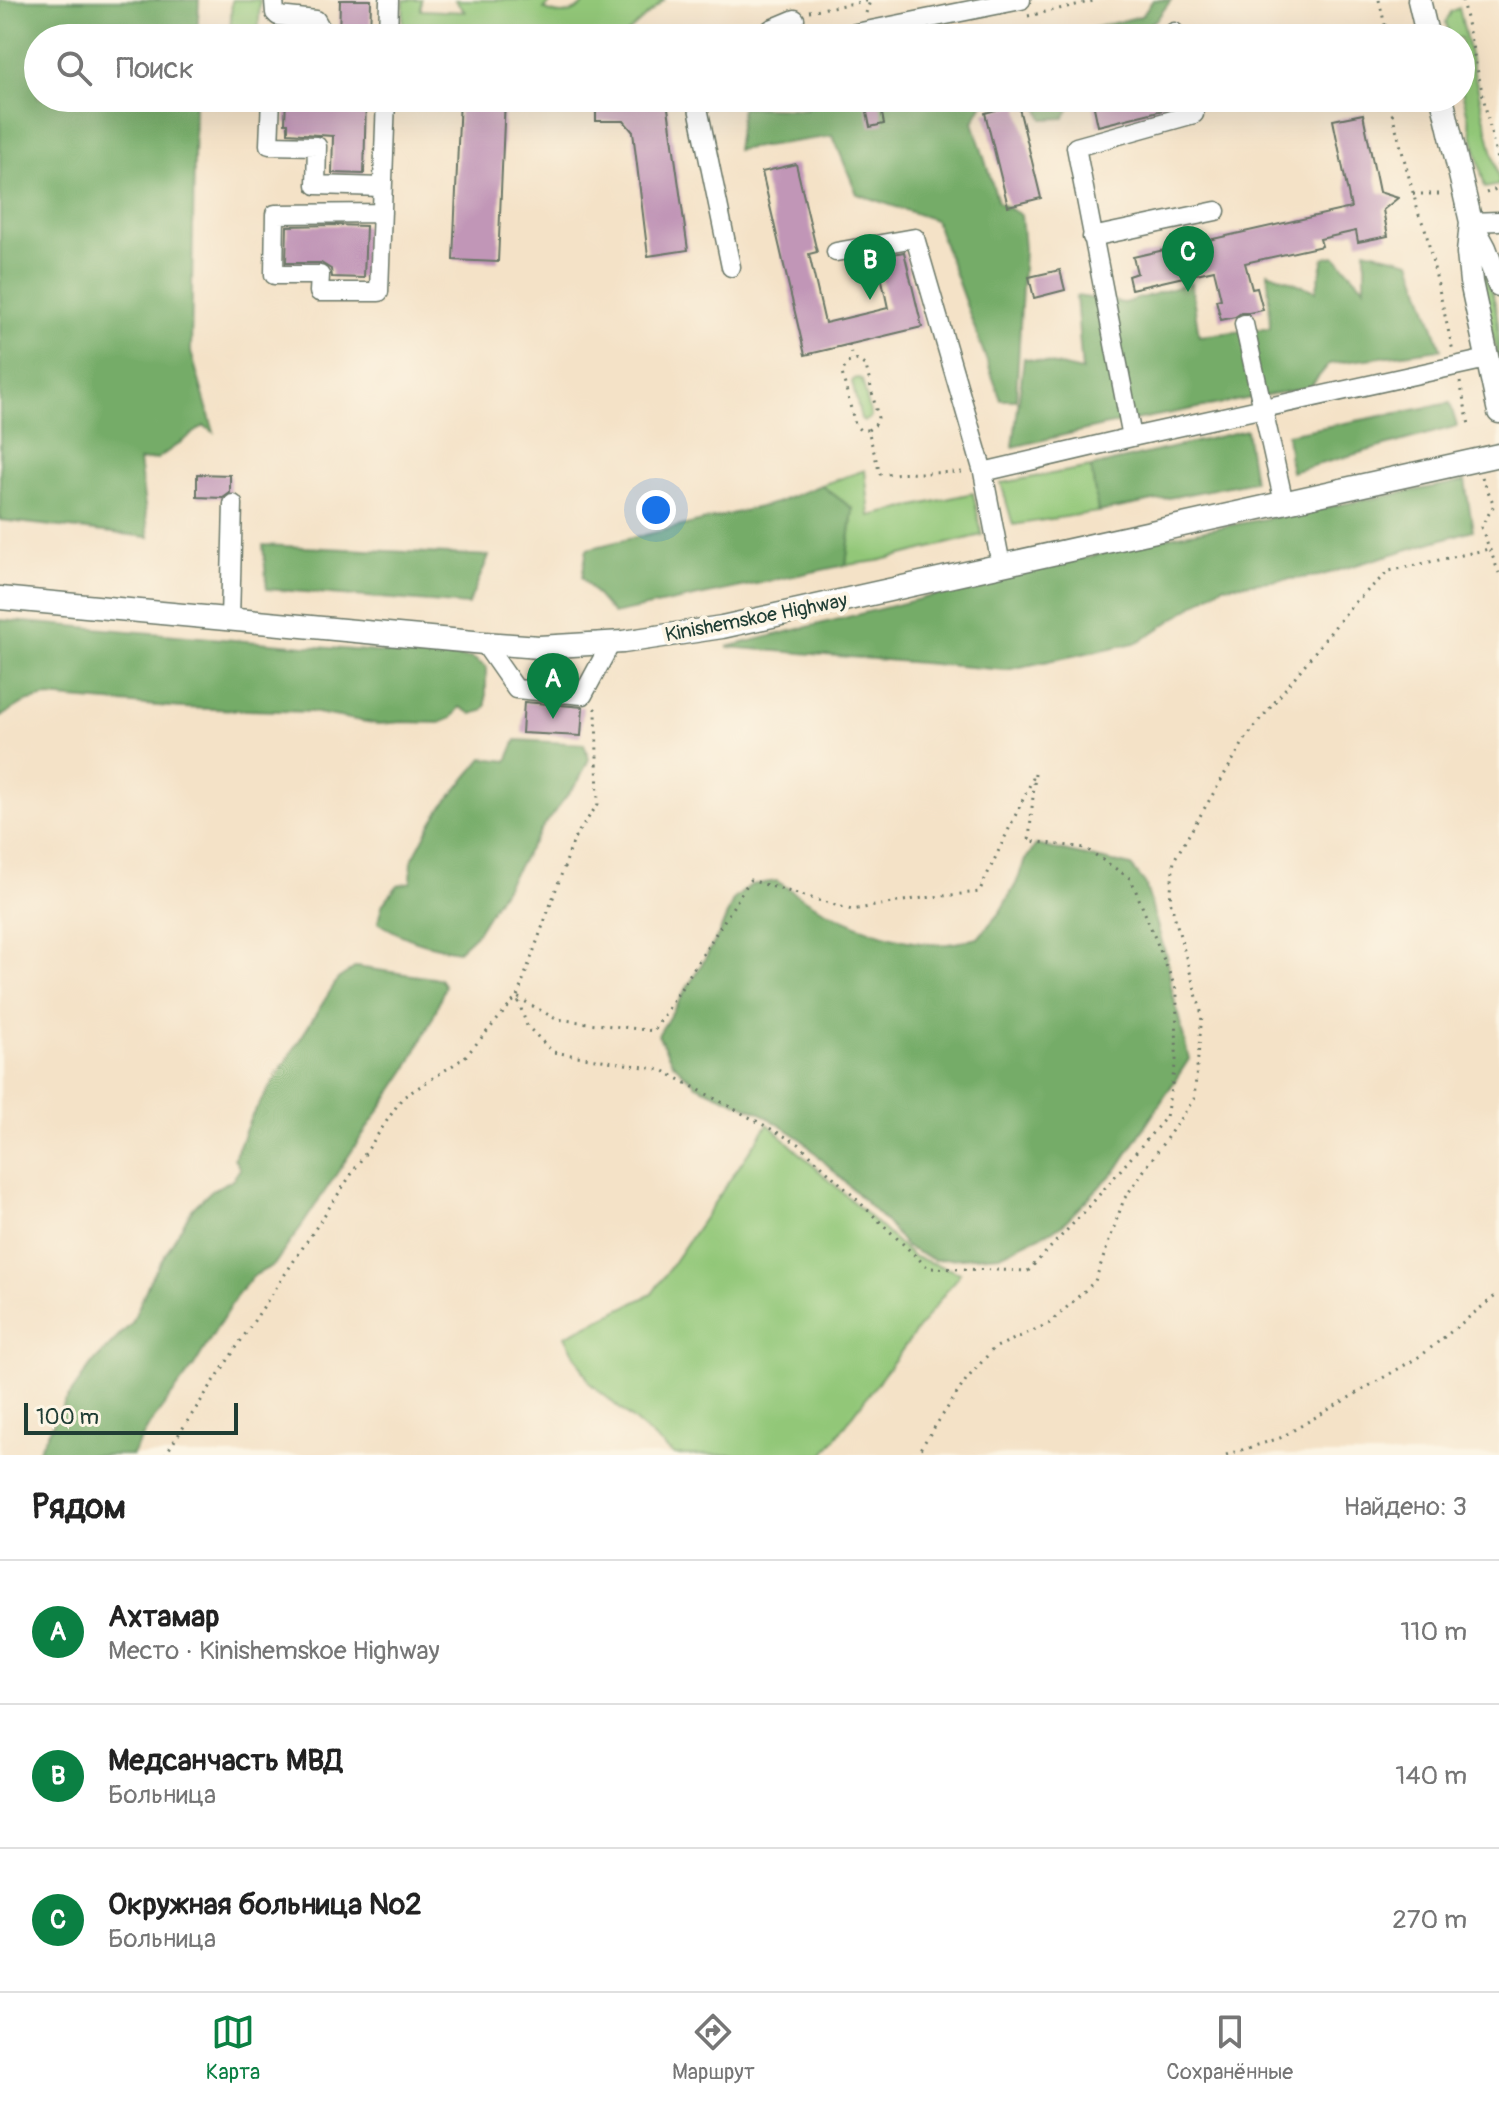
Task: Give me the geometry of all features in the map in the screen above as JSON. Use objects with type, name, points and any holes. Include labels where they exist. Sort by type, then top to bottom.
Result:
[{"type":"main road","points":[[1419,0],[1425,24]]},
{"type":"main road","points":[[1445,112],[1471,222],[1499,285]]},
{"type":"main road","points":[[1471,222],[1468,253],[1471,282],[1499,412]]},
{"type":"main road","name":"Kinishemskoe Highway","points":[[0,598],[484,643],[539,647],[611,643],[722,627],[1499,455]]},
{"type":"street","points":[[274,0],[278,16],[316,20],[318,24]]},
{"type":"street","points":[[388,24],[389,0]]},
{"type":"street","points":[[851,24],[869,11],[1021,0]]},
{"type":"street","points":[[781,24],[796,16]]},
{"type":"street","points":[[270,112],[269,145],[317,146],[316,185],[382,187]]},
{"type":"street","points":[[382,213],[275,214],[274,275],[320,275],[319,292],[379,292],[382,213],[382,187],[385,112]]},
{"type":"street","points":[[699,112],[731,267]]},
{"type":"street","points":[[1132,437],[1076,147],[1194,112]]},
{"type":"street","points":[[1092,237],[1216,211]]},
{"type":"street","points":[[1471,222],[1499,221]]},
{"type":"street","points":[[836,252],[915,238],[983,472],[1001,565]]},
{"type":"street","points":[[1244,324],[1284,503]]},
{"type":"street","points":[[983,472],[1487,359]]},
{"type":"street","points":[[230,619],[233,504]]},
{"type":"street","points":[[484,643],[516,689],[583,695],[611,643]]},
{"type":"path","points":[[1379,0],[1385,24]]},
{"type":"path","points":[[1462,0],[1467,24]]},
{"type":"path","points":[[796,16],[869,11]]},
{"type":"path","points":[[1475,59],[1499,169]]},
{"type":"path","points":[[1392,112],[1425,228],[1469,425]]},
{"type":"path","points":[[1486,193],[1499,188]]},
{"type":"path","points":[[1413,194],[1442,194]]},
{"type":"path","points":[[849,344],[852,361]]},
{"type":"path","points":[[857,360],[866,366],[878,418],[868,430],[860,430],[855,425],[842,373],[847,363],[857,360]]},
{"type":"path","points":[[868,430],[880,474],[983,472]]},
{"type":"path","points":[[1480,473],[1494,505],[1481,527],[1499,573]]},
{"type":"path","points":[[916,1455],[966,1380],[994,1348],[1050,1323],[1095,1281],[1124,1199],[1194,1099],[1202,1015],[1170,900],[1174,860],[1246,738],[1353,604],[1389,571],[1489,549]]},
{"type":"path","points":[[165,1455],[402,1098],[464,1058],[517,997],[575,837],[598,804],[596,710],[583,695]]},
{"type":"path","points":[[1035,774],[1029,841],[1085,848],[1131,879],[1177,992],[1176,1060],[1166,1117],[1087,1209],[1028,1271],[928,1268],[799,1144],[662,1070],[553,1052],[527,1026],[517,997],[556,1019],[654,1031],[750,880],[852,910],[979,892],[1035,774]]},
{"type":"path","points":[[1226,1455],[1280,1438],[1409,1363],[1499,1293]]},
{"type":"green space","points":[[0,0],[199,0],[198,24],[24,24],[24,112],[195,112],[191,352],[214,432],[204,426],[157,459],[139,461],[149,537],[0,520]]},
{"type":"green space","points":[[232,0],[260,0],[259,24],[231,24]]},
{"type":"green space","points":[[404,0],[421,0],[421,10],[465,12],[455,0],[554,0],[544,9],[562,14],[578,9],[588,0],[664,0],[637,24],[403,24]]},
{"type":"green space","points":[[1153,0],[1171,0],[1149,24],[1110,24],[1141,16]]},
{"type":"green space","points":[[1459,8],[1463,24],[1446,24],[1451,12]]},
{"type":"green space","points":[[1475,77],[1499,180],[1499,185],[1485,188],[1467,112],[1475,112]]},
{"type":"green space","points":[[741,112],[978,112],[973,122],[998,202],[1021,215],[1024,249],[1016,400],[1001,400],[935,220],[857,194],[833,136],[736,150]]},
{"type":"green space","points":[[1040,112],[1068,112],[1064,118],[1043,119]]},
{"type":"green space","points":[[1365,250],[1411,261],[1441,349],[1329,364],[1310,387],[1103,426],[1013,447],[1024,358],[1082,371],[1076,296],[1124,303],[1191,283],[1199,336],[1270,328],[1268,272],[1316,291],[1324,258],[1335,256],[1365,288]]},
{"type":"green space","points":[[1482,273],[1495,303],[1499,362],[1481,282]]},
{"type":"green space","points":[[859,378],[871,416],[864,421],[852,382]]},
{"type":"green space","points":[[1450,403],[1457,426],[1291,472],[1287,434]]},
{"type":"green space","points":[[1246,430],[1254,481],[1098,512],[1091,467]]},
{"type":"green space","points":[[1091,467],[1098,512],[1013,525],[1001,483]]},
{"type":"green space","points":[[865,470],[870,516],[973,493],[982,535],[878,561],[846,565],[853,509],[821,485]]},
{"type":"green space","points":[[1465,481],[1473,530],[1319,576],[1223,586],[1139,642],[1006,670],[727,647],[1168,537]]},
{"type":"green space","points":[[821,485],[853,509],[846,565],[613,614],[582,578],[587,549],[776,503]]},
{"type":"green space","points":[[263,545],[489,556],[468,605],[267,589]]},
{"type":"green space","points":[[0,620],[472,658],[486,667],[486,706],[472,714],[460,707],[452,718],[440,723],[378,724],[311,712],[183,708],[47,697],[25,702],[0,717]]},
{"type":"green space","points":[[516,740],[584,744],[589,759],[579,780],[542,828],[476,934],[458,951],[416,941],[378,922],[382,905],[398,885],[411,882],[412,860],[441,808],[483,758],[507,761]]},
{"type":"green space","points":[[1036,845],[1131,866],[1145,883],[1168,963],[1189,1059],[1118,1168],[1061,1226],[1000,1255],[934,1260],[906,1247],[886,1222],[800,1138],[759,1112],[696,1085],[672,1062],[658,1035],[719,934],[733,900],[751,885],[777,881],[836,916],[880,934],[903,940],[951,944],[978,938],[1000,912],[1025,860]]},
{"type":"green space","points":[[356,967],[440,979],[445,986],[408,1067],[274,1265],[253,1276],[237,1295],[194,1366],[150,1424],[132,1455],[36,1455],[65,1402],[91,1365],[132,1323],[150,1280],[193,1208],[212,1190],[232,1180],[240,1169],[234,1158],[251,1117],[338,979]]},
{"type":"green space","points":[[768,1124],[912,1256],[960,1273],[823,1455],[674,1455],[590,1383],[565,1336],[652,1294]]},
{"type":"building","points":[[340,0],[371,0],[370,24],[339,24]]},
{"type":"building","points":[[285,112],[366,112],[364,174],[332,173],[333,136],[288,133],[288,123],[285,123]]},
{"type":"building","points":[[459,112],[504,112],[498,262],[453,260]]},
{"type":"building","points":[[596,112],[669,112],[688,250],[648,256],[633,132],[624,121],[596,121]]},
{"type":"building","points":[[867,112],[882,112],[884,124],[870,127]]},
{"type":"building","points":[[1020,112],[1041,198],[1008,206],[985,113]]},
{"type":"building","points":[[1095,112],[1155,112],[1098,126]]},
{"type":"building","points":[[1363,114],[1379,192],[1398,198],[1383,210],[1388,236],[1358,242],[1356,231],[1320,239],[1322,246],[1245,263],[1252,289],[1257,288],[1263,310],[1221,320],[1216,300],[1221,299],[1214,270],[1131,289],[1128,276],[1137,273],[1133,257],[1351,208],[1333,120]]},
{"type":"building","points":[[796,164],[817,252],[809,254],[825,323],[888,308],[877,257],[904,252],[922,327],[805,355],[762,172]]},
{"type":"building","points":[[287,226],[366,226],[364,278],[332,277],[331,269],[321,263],[286,263]]},
{"type":"building","points":[[1060,270],[1065,290],[1034,298],[1029,277]]},
{"type":"building","points":[[197,474],[230,475],[230,493],[223,498],[197,497]]},
{"type":"building","points":[[524,702],[583,707],[581,736],[522,733]]},
{"type":"place","name":"Окружная больница №2","points":[[1188,292]]},
{"type":"place","name":"Медсанчасть МВД","points":[[870,300]]},
{"type":"place","name":"Ахтамар","points":[[553,719]]}]
